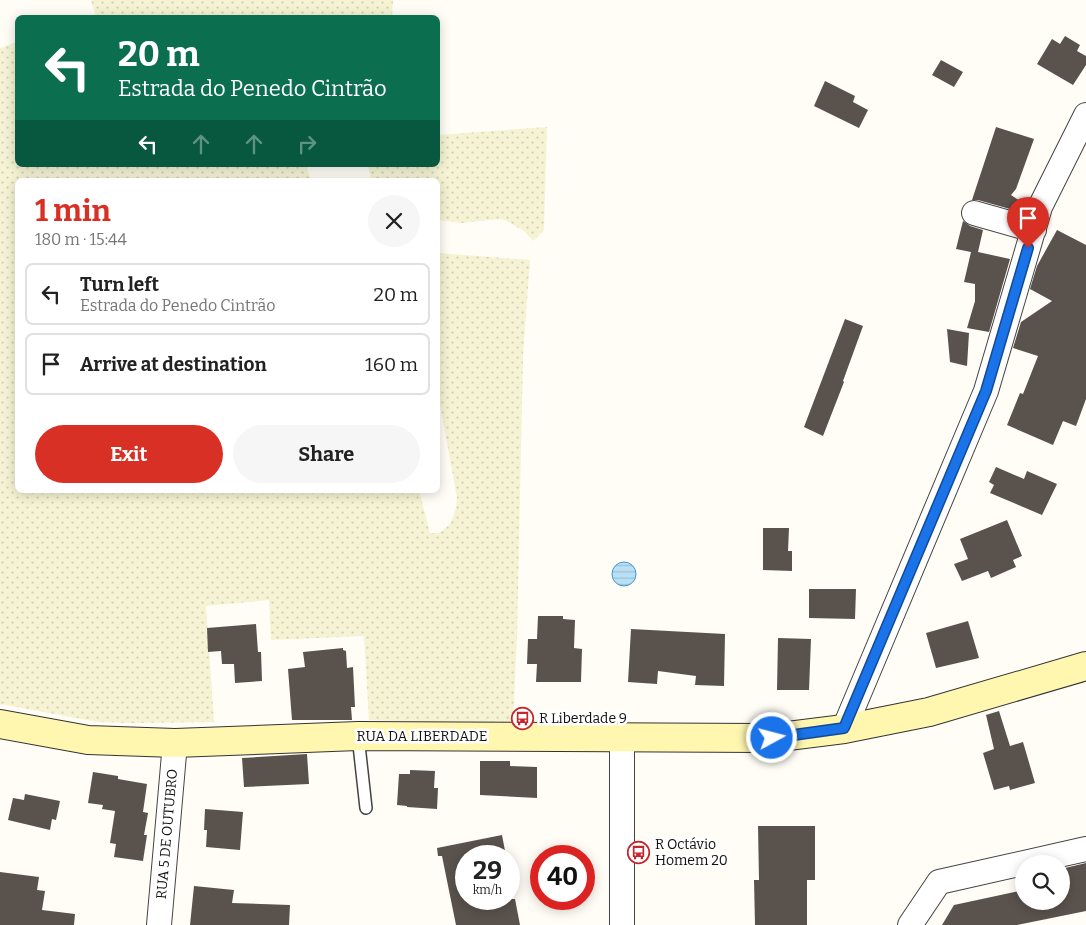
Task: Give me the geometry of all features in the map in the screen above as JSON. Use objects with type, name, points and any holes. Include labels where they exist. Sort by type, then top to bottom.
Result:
[{"type":"street","points":[[844,728],[986,391],[1040,207],[1086,114]]},
{"type":"street","points":[[974,212],[1034,230]]},
{"type":"street","name":"RUA DA LIBERDADE","points":[[0,724],[88,740],[174,743],[358,736],[772,738],[844,728],[928,712],[1086,666]]},
{"type":"street","points":[[622,736],[622,925]]},
{"type":"street","name":"RUA 5 DE OUTUBRO","points":[[159,925],[174,743]]},
{"type":"street","points":[[910,925],[939,882],[1086,849]]},
{"type":"lane","points":[[358,736],[366,808]]},
{"type":"shaded area","points":[[91,0],[393,0],[392,15],[95,15]]},
{"type":"shaded area","points":[[15,43],[15,167],[307,167],[310,178],[15,178],[15,493],[420,493],[430,533],[439,533],[449,525],[456,508],[457,498],[440,405],[440,253],[530,260],[523,355],[517,636],[513,725],[369,720],[364,636],[271,640],[269,600],[206,606],[214,722],[98,722],[0,704],[0,48]]},
{"type":"shaded area","points":[[547,127],[544,230],[533,241],[524,231],[505,220],[462,223],[440,220],[440,178],[371,178],[368,167],[440,167],[440,135]]},
{"type":"water","points":[[624,562],[629,563],[635,569],[635,579],[629,585],[624,586],[619,585],[613,579],[612,574],[613,569],[619,563]]},
{"type":"building","points":[[1065,36],[1080,45],[1077,51],[1086,56],[1086,65],[1073,85],[1037,64],[1052,39],[1060,44]]},
{"type":"building","points":[[941,60],[963,72],[954,87],[932,75]]},
{"type":"building","points":[[825,81],[855,96],[853,102],[868,110],[859,128],[814,106]]},
{"type":"building","points":[[996,127],[1034,139],[1016,189],[1011,195],[1026,205],[1024,213],[972,200]]},
{"type":"building","points":[[963,221],[970,226],[983,230],[978,252],[1010,259],[989,332],[967,328],[975,301],[975,284],[964,282],[971,252],[956,249]]},
{"type":"building","points":[[1057,230],[1086,245],[1086,399],[1076,426],[1063,421],[1053,445],[1007,425],[1020,393],[1023,394],[1038,356],[1013,348],[1021,322],[1052,301],[1030,289],[1037,266]]},
{"type":"building","points":[[845,319],[863,326],[823,436],[804,427]]},
{"type":"building","points":[[947,329],[969,333],[967,366],[950,362]]},
{"type":"building","points":[[996,467],[1024,479],[1027,471],[1057,484],[1042,515],[990,493],[994,485],[989,482]]},
{"type":"building","points":[[1007,520],[1022,556],[1013,560],[1016,567],[991,578],[988,571],[962,581],[954,564],[968,559],[960,539]]},
{"type":"building","points":[[763,528],[789,528],[788,551],[792,551],[792,571],[763,570]]},
{"type":"building","points":[[809,589],[856,589],[855,619],[809,618]]},
{"type":"building","points":[[538,616],[563,616],[563,619],[575,620],[574,648],[582,649],[581,682],[536,682],[537,664],[527,664],[528,639],[537,639]]},
{"type":"building","points":[[968,621],[979,658],[936,668],[926,633]]},
{"type":"building","points":[[256,624],[258,652],[261,652],[262,681],[235,683],[234,664],[222,664],[221,651],[208,652],[207,628]]},
{"type":"building","points":[[631,629],[725,634],[724,686],[695,685],[696,676],[658,671],[657,684],[628,682]]},
{"type":"building","points":[[778,638],[811,639],[809,690],[777,690]]},
{"type":"building","points":[[343,648],[346,651],[347,668],[353,667],[355,707],[351,707],[352,720],[292,720],[288,669],[305,667],[303,652]]},
{"type":"building","points":[[999,711],[1010,746],[1023,742],[1035,783],[1010,790],[1009,786],[994,790],[983,753],[994,749],[986,715]]},
{"type":"building","points":[[307,754],[309,784],[244,787],[242,758]]},
{"type":"building","points":[[480,761],[510,761],[510,766],[537,767],[537,798],[480,795]]},
{"type":"building","points":[[410,770],[435,771],[434,788],[438,788],[437,809],[397,805],[399,774],[410,774]]},
{"type":"building","points":[[93,772],[118,776],[118,779],[147,784],[143,812],[148,813],[144,835],[147,835],[143,861],[114,857],[116,844],[110,843],[115,811],[102,809],[103,805],[88,803]]},
{"type":"building","points":[[25,794],[60,801],[56,820],[52,819],[50,830],[8,820],[13,798],[24,800]]},
{"type":"building","points":[[205,809],[243,812],[240,850],[206,847],[207,830],[204,830]]},
{"type":"building","points":[[758,826],[815,826],[815,880],[807,880],[807,925],[755,925],[754,880],[759,880]]},
{"type":"building","points":[[502,835],[504,845],[455,845],[455,910],[517,910],[520,925],[456,925],[442,856],[438,856],[437,848]]},
{"type":"building","points":[[1086,863],[1086,911],[1017,925],[942,925],[954,905],[1015,892],[1015,910],[1070,910],[1070,867]]},
{"type":"building","points":[[0,872],[39,877],[37,890],[45,891],[42,910],[75,914],[74,925],[0,925]]},
{"type":"building","points":[[194,886],[234,890],[232,903],[290,905],[289,925],[190,925]]},
{"type":"place","name":"R Liberdade 9","points":[[523,718]]},
{"type":"place","name":"R Octávio Homem 20","points":[[639,852]]},
{"type":"route","points":[[772,738],[844,728],[986,391],[1028,248]]}]
